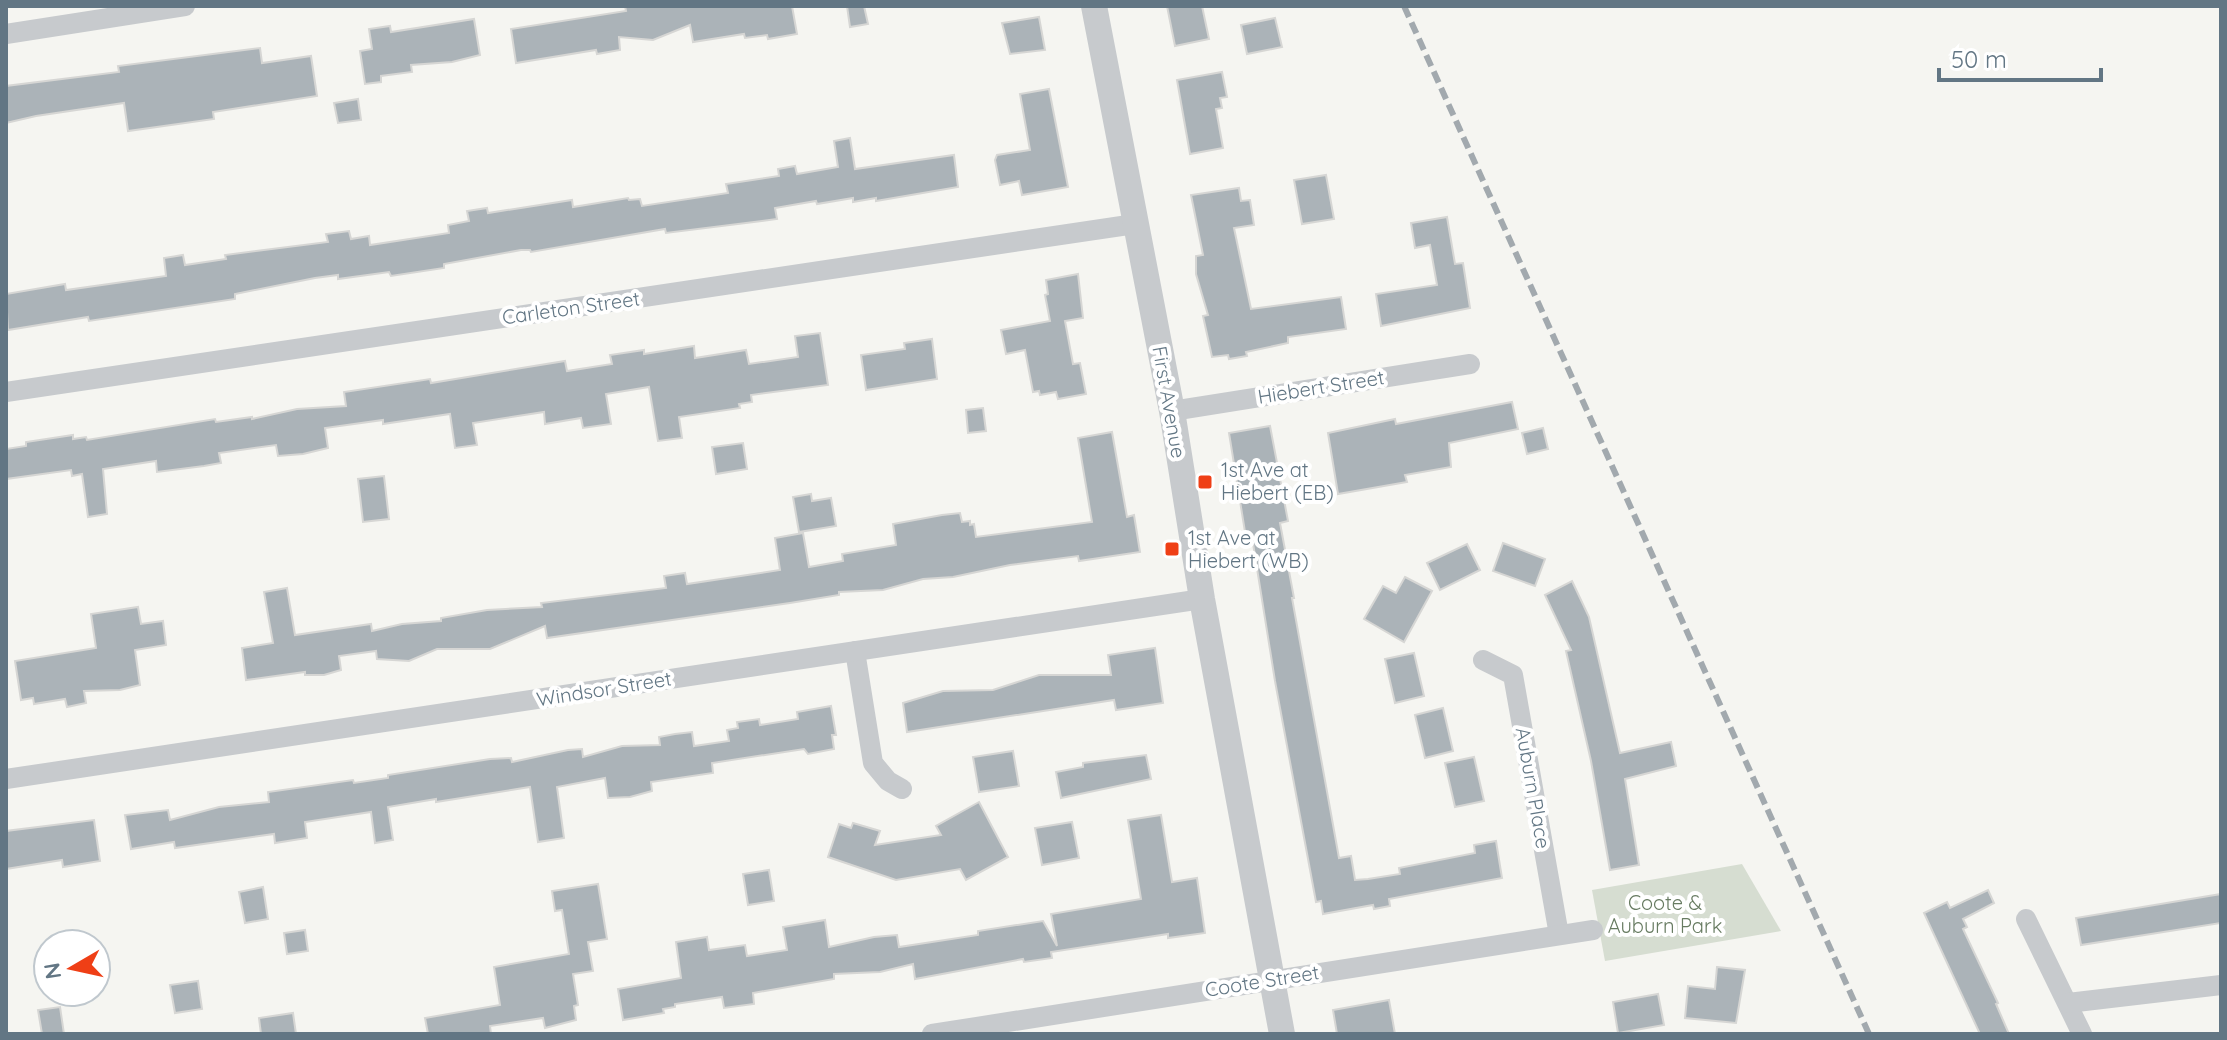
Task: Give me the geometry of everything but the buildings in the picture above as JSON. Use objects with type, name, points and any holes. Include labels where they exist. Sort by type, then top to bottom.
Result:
[{"type":"street","points":[[6,34],[185,6]]},
{"type":"street","name":"First Avenue","points":[[1094,6],[1172,411],[1202,599],[1282,1034]]},
{"type":"street","name":"Carleton Street","points":[[6,392],[1135,224]]},
{"type":"street","name":"Hiebert Street","points":[[1172,411],[1470,364]]},
{"type":"street","name":"Windsor Street","points":[[6,779],[1202,599]]},
{"type":"street","points":[[855,651],[873,763],[888,781],[902,789]]},
{"type":"street","name":"Auburn Place","points":[[1483,660],[1513,675],[1559,935]]},
{"type":"street","points":[[2026,919],[2082,1034]]},
{"type":"street","name":"Coote Street","points":[[932,1034],[1593,930]]},
{"type":"street","points":[[2068,1003],[2221,985]]},
{"type":"green space","name":"Coote & Auburn Park","points":[[1742,864],[1781,931],[1605,961],[1592,890]]},
{"type":"railway","points":[[1404,6],[1869,1034]]},
{"type":"place","name":"1st Ave at Hiebert (EB)","points":[[1205,482]]},
{"type":"place","name":"1st Ave at Hiebert (WB)","points":[[1172,549]]}]
